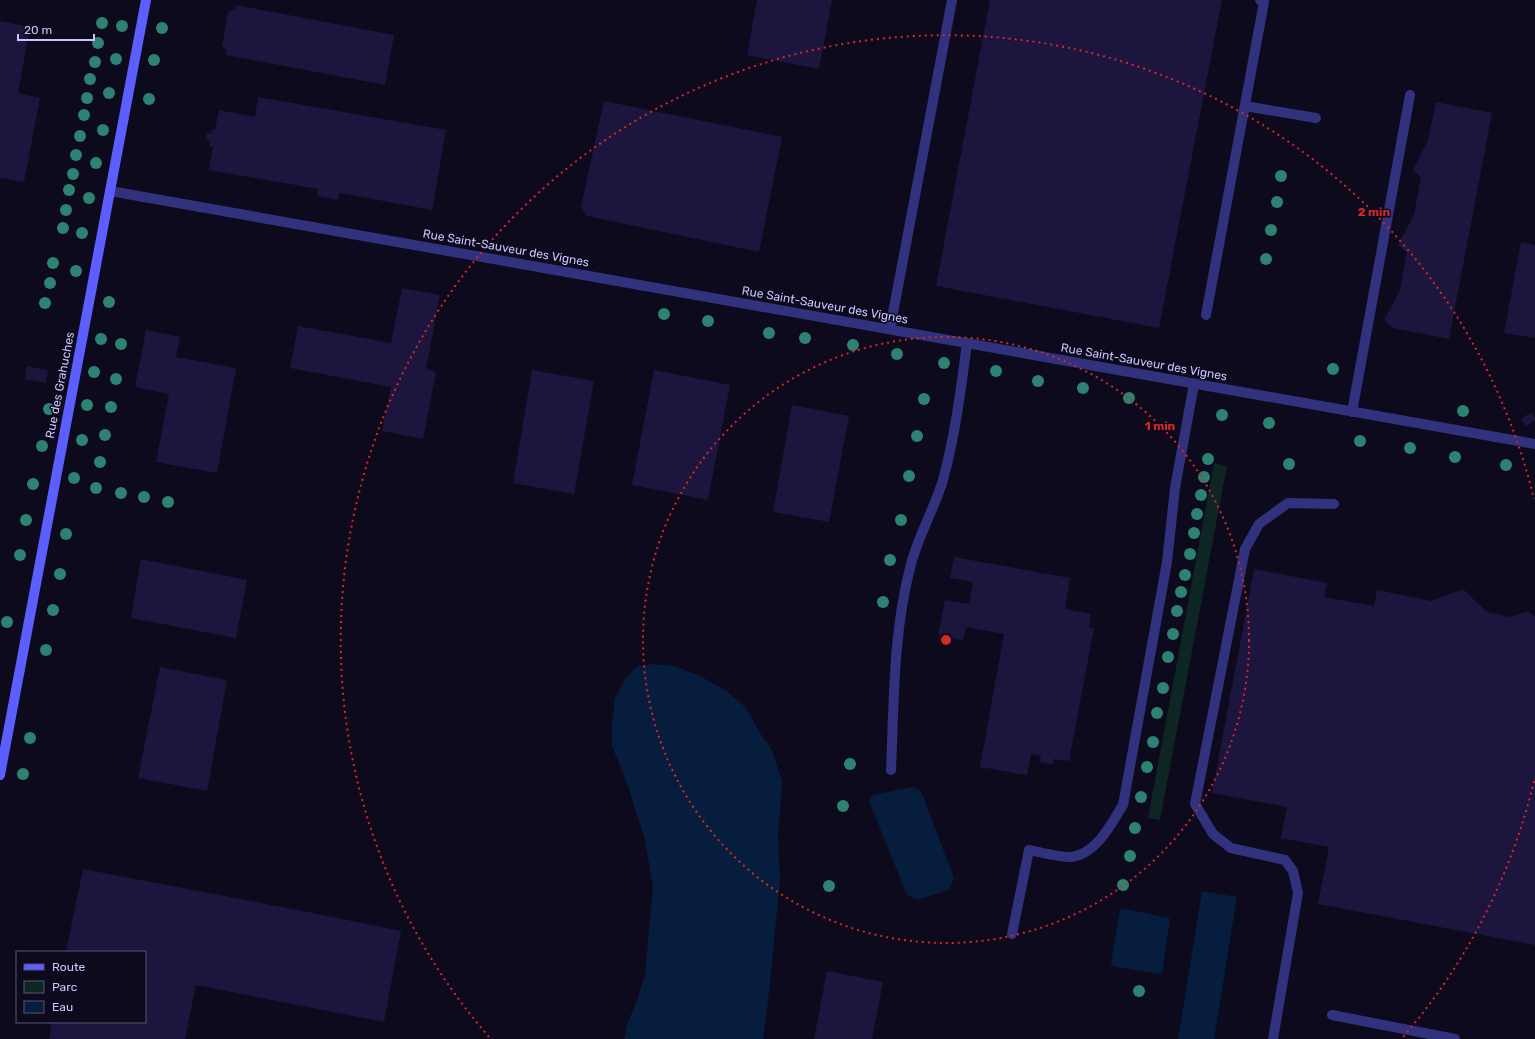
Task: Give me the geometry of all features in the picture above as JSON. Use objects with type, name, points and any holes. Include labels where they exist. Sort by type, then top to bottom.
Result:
[{"type":"street","name":"Rue des Grahuches","points":[[0,775],[146,0]]},
{"type":"street","points":[[890,330],[952,0]]},
{"type":"street","points":[[1206,315],[1264,2],[1260,0]]},
{"type":"street","points":[[1352,412],[1410,95]]},
{"type":"street","points":[[1245,106],[1316,118]]},
{"type":"street","name":"Rue Saint-Sauveur des Vignes","points":[[110,190],[1535,444]]},
{"type":"street","points":[[891,770],[898,628],[910,567],[942,482],[953,433],[967,343]]},
{"type":"street","points":[[1012,934],[1029,850],[1071,857],[1084,853],[1104,837],[1123,805],[1167,562],[1175,488],[1194,384]]},
{"type":"street","points":[[1273,1039],[1298,893],[1293,871],[1285,860],[1231,848],[1213,834],[1195,804],[1245,549],[1259,524],[1288,503],[1334,504]]},
{"type":"street","points":[[1332,1015],[1455,1039]]},
{"type":"green space","points":[[1214,463],[1227,466],[1160,820],[1148,818]]},
{"type":"water","points":[[654,664],[677,667],[702,677],[728,692],[745,707],[772,750],[782,782],[778,838],[780,880],[763,1039],[624,1039],[628,1022],[645,975],[653,887],[645,840],[628,786],[612,746],[612,723],[615,698],[625,678],[638,666]]},
{"type":"water","points":[[913,787],[921,791],[954,878],[949,890],[917,900],[907,895],[869,801],[873,795]]},
{"type":"water","points":[[1202,891],[1237,897],[1214,1039],[1178,1039]]},
{"type":"water","points":[[1124,909],[1169,918],[1170,920],[1162,973],[1160,974],[1113,966],[1111,963],[1120,910]]},
{"type":"building","points":[[757,0],[832,0],[819,69],[747,55]]},
{"type":"building","points":[[990,0],[1222,0],[1159,328],[936,286]]},
{"type":"building","points":[[236,5],[394,35],[385,85],[226,55],[227,50],[222,46],[228,12],[235,9]]},
{"type":"building","points":[[0,21],[30,27],[18,93],[40,98],[24,182],[0,178]]},
{"type":"building","points":[[258,97],[446,130],[432,210],[340,193],[338,200],[317,196],[318,189],[209,170],[213,147],[209,146],[210,140],[206,140],[207,133],[211,134],[212,129],[215,130],[219,110],[255,117]]},
{"type":"building","points":[[604,101],[782,137],[759,252],[587,216],[581,207]]},
{"type":"building","points":[[1436,102],[1492,113],[1449,339],[1393,328],[1384,320],[1400,290],[1407,252],[1398,245],[1414,215],[1421,177],[1413,170],[1428,140]]},
{"type":"building","points":[[1521,242],[1535,245],[1535,338],[1504,333]]},
{"type":"building","points":[[402,288],[440,295],[426,369],[436,372],[423,439],[382,431],[391,387],[290,368],[298,326],[391,343]]},
{"type":"building","points":[[146,330],[180,337],[176,357],[236,368],[217,473],[156,462],[169,394],[135,387]]},
{"type":"building","points":[[27,366],[48,370],[46,383],[25,379]]},
{"type":"building","points":[[532,370],[594,381],[574,494],[513,483]]},
{"type":"building","points":[[654,370],[730,385],[708,500],[632,485]]},
{"type":"building","points":[[792,405],[849,416],[829,522],[773,512]]},
{"type":"building","points":[[1531,412],[1535,420],[1526,426],[1521,419]]},
{"type":"building","points":[[954,557],[1070,578],[1065,609],[1091,614],[1089,627],[1094,628],[1069,761],[1054,759],[1053,765],[1040,762],[1041,756],[1031,754],[1027,775],[980,767],[1004,634],[966,627],[963,640],[938,635],[945,600],[969,604],[973,582],[950,578]]},
{"type":"building","points":[[141,559],[247,580],[236,638],[131,618]]},
{"type":"building","points":[[1254,569],[1327,583],[1324,597],[1374,606],[1377,590],[1431,601],[1463,589],[1487,612],[1510,617],[1528,611],[1535,617],[1535,945],[1318,904],[1329,847],[1281,838],[1287,807],[1212,793]]},
{"type":"building","points":[[160,667],[227,680],[207,791],[138,778]]},
{"type":"building","points":[[83,869],[401,931],[384,1022],[196,985],[185,1039],[49,1039],[52,1023],[146,1023],[146,951],[66,951]]},
{"type":"building","points":[[827,971],[883,982],[872,1039],[814,1039]]}]
